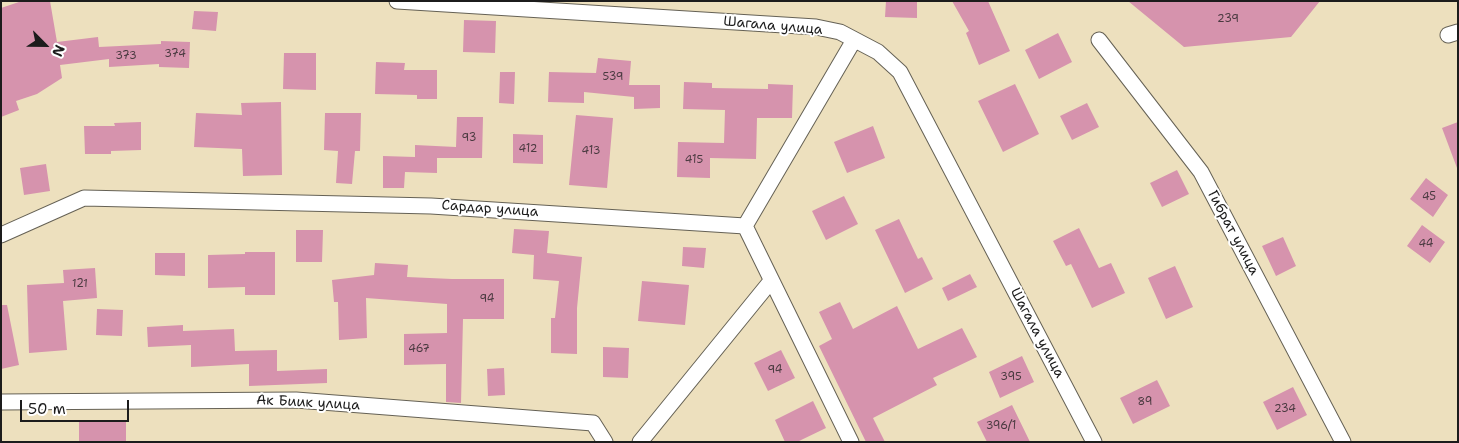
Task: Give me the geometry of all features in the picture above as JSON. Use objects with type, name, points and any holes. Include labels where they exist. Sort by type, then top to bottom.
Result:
[{"type":"street","name":"Шагала улица","points":[[397,1],[816,27],[840,32],[878,52],[900,72],[1094,442]]},
{"type":"street","points":[[852,442],[745,226],[854,40]]},
{"type":"street","name":"Гибрат улица","points":[[1099,40],[1201,172],[1343,442]]},
{"type":"street","name":"Сардар улица","points":[[1,235],[84,198],[431,206],[745,226]]},
{"type":"street","points":[[640,442],[771,281]]},
{"type":"street","name":"Ак Биик улица","points":[[1,402],[296,400],[593,423],[605,442]]},
{"type":"building","points":[[22,1],[50,1],[57,42],[98,37],[99,47],[161,44],[161,41],[190,42],[189,68],[159,67],[159,64],[109,67],[109,59],[60,65],[62,78],[37,94],[16,101],[19,110],[1,117],[1,8]]},
{"type":"building","points":[[886,1],[917,1],[917,18],[885,17]]},
{"type":"building","points":[[952,1],[988,1],[1010,51],[979,65],[966,33],[969,31]]},
{"type":"building","points":[[1128,1],[1320,1],[1291,37],[1184,47]]},
{"type":"building","points":[[194,11],[218,12],[216,31],[192,29]]},
{"type":"building","points":[[464,20],[496,21],[495,53],[463,52]]},
{"type":"building","points":[[1058,33],[1072,62],[1039,79],[1025,50]]},
{"type":"building","points":[[284,53],[316,53],[316,90],[283,89]]},
{"type":"building","points":[[598,58],[631,61],[629,85],[660,85],[660,108],[634,109],[634,97],[584,92],[584,103],[548,102],[549,72],[596,73]]},
{"type":"building","points":[[376,62],[405,63],[404,70],[437,70],[437,99],[417,99],[417,95],[375,94]]},
{"type":"building","points":[[500,72],[515,72],[514,104],[499,103]]},
{"type":"building","points":[[684,82],[712,83],[712,88],[768,89],[768,84],[793,85],[792,118],[757,118],[756,159],[710,158],[710,178],[677,177],[678,142],[724,143],[725,110],[683,109]]},
{"type":"building","points":[[1015,84],[1039,134],[1003,152],[978,101]]},
{"type":"building","points":[[281,102],[282,175],[243,176],[242,149],[194,147],[196,113],[242,115],[241,103]]},
{"type":"building","points":[[1087,103],[1099,127],[1072,140],[1060,116]]},
{"type":"building","points":[[325,113],[361,113],[360,151],[355,151],[352,184],[336,183],[338,151],[324,150]]},
{"type":"building","points":[[576,115],[613,118],[607,188],[569,185]]},
{"type":"building","points":[[457,117],[483,117],[482,158],[437,158],[437,173],[405,172],[404,188],[383,188],[383,156],[415,157],[415,145],[456,147]]},
{"type":"building","points":[[141,122],[141,150],[111,151],[111,154],[85,154],[84,126],[115,126],[114,123]]},
{"type":"building","points":[[1458,122],[1458,168],[1457,168],[1442,128]]},
{"type":"building","points":[[873,126],[885,158],[847,173],[834,142]]},
{"type":"building","points":[[513,134],[543,135],[543,164],[513,163]]},
{"type":"building","points":[[46,164],[50,191],[24,195],[20,168]]},
{"type":"building","points":[[1177,170],[1189,194],[1162,207],[1150,183]]},
{"type":"building","points":[[1426,178],[1448,195],[1433,217],[1410,199]]},
{"type":"building","points":[[844,196],[858,224],[826,240],[812,211]]},
{"type":"building","points":[[899,219],[918,259],[922,257],[933,279],[905,293],[875,230]]},
{"type":"building","points":[[1422,225],[1445,242],[1430,263],[1407,246]]},
{"type":"building","points":[[1079,228],[1099,268],[1111,263],[1125,293],[1092,308],[1071,264],[1066,266],[1053,241]]},
{"type":"building","points":[[514,229],[549,231],[547,253],[582,257],[577,308],[577,354],[551,353],[551,318],[555,318],[559,281],[533,279],[534,255],[512,253]]},
{"type":"building","points":[[296,230],[323,230],[322,262],[296,262]]},
{"type":"building","points":[[1283,237],[1296,266],[1276,276],[1262,246]]},
{"type":"building","points":[[683,247],[706,248],[704,268],[682,266]]},
{"type":"building","points":[[245,252],[275,252],[275,295],[245,295],[245,287],[208,288],[208,255],[245,254]]},
{"type":"building","points":[[155,253],[185,253],[185,276],[155,275]]},
{"type":"building","points":[[375,263],[408,265],[407,277],[504,279],[504,319],[463,319],[461,403],[446,402],[446,364],[404,365],[404,334],[447,333],[447,304],[366,298],[367,338],[339,340],[338,302],[334,302],[332,280],[374,275]]},
{"type":"building","points":[[1175,266],[1193,307],[1166,319],[1148,278]]},
{"type":"building","points":[[95,268],[97,298],[63,301],[67,350],[29,353],[27,285],[64,283],[63,270]]},
{"type":"building","points":[[970,274],[977,287],[948,301],[942,288]]},
{"type":"building","points":[[642,281],[689,285],[685,325],[638,321]]},
{"type":"building","points":[[840,302],[853,329],[897,306],[918,349],[962,328],[977,357],[933,378],[937,385],[873,418],[885,442],[866,442],[819,346],[832,339],[819,312]]},
{"type":"building","points":[[1,305],[7,305],[19,365],[1,369]]},
{"type":"building","points":[[97,309],[123,310],[122,336],[96,335]]},
{"type":"building","points":[[183,325],[183,331],[234,329],[235,351],[277,350],[277,371],[327,369],[327,383],[249,386],[249,364],[191,367],[191,345],[148,347],[147,327]]},
{"type":"building","points":[[603,347],[629,348],[628,378],[603,377]]},
{"type":"building","points":[[781,350],[795,378],[768,391],[754,363]]},
{"type":"building","points":[[1022,356],[1034,382],[1000,398],[989,372]]},
{"type":"building","points":[[504,368],[505,395],[488,396],[487,369]]},
{"type":"building","points":[[1157,380],[1170,406],[1133,424],[1120,398]]},
{"type":"building","points":[[1293,387],[1307,415],[1277,430],[1263,402]]},
{"type":"building","points":[[813,401],[826,428],[797,442],[785,442],[775,420]]},
{"type":"building","points":[[1012,405],[1030,442],[987,442],[977,422]]},
{"type":"building","points":[[126,420],[126,442],[79,442],[79,421]]}]
